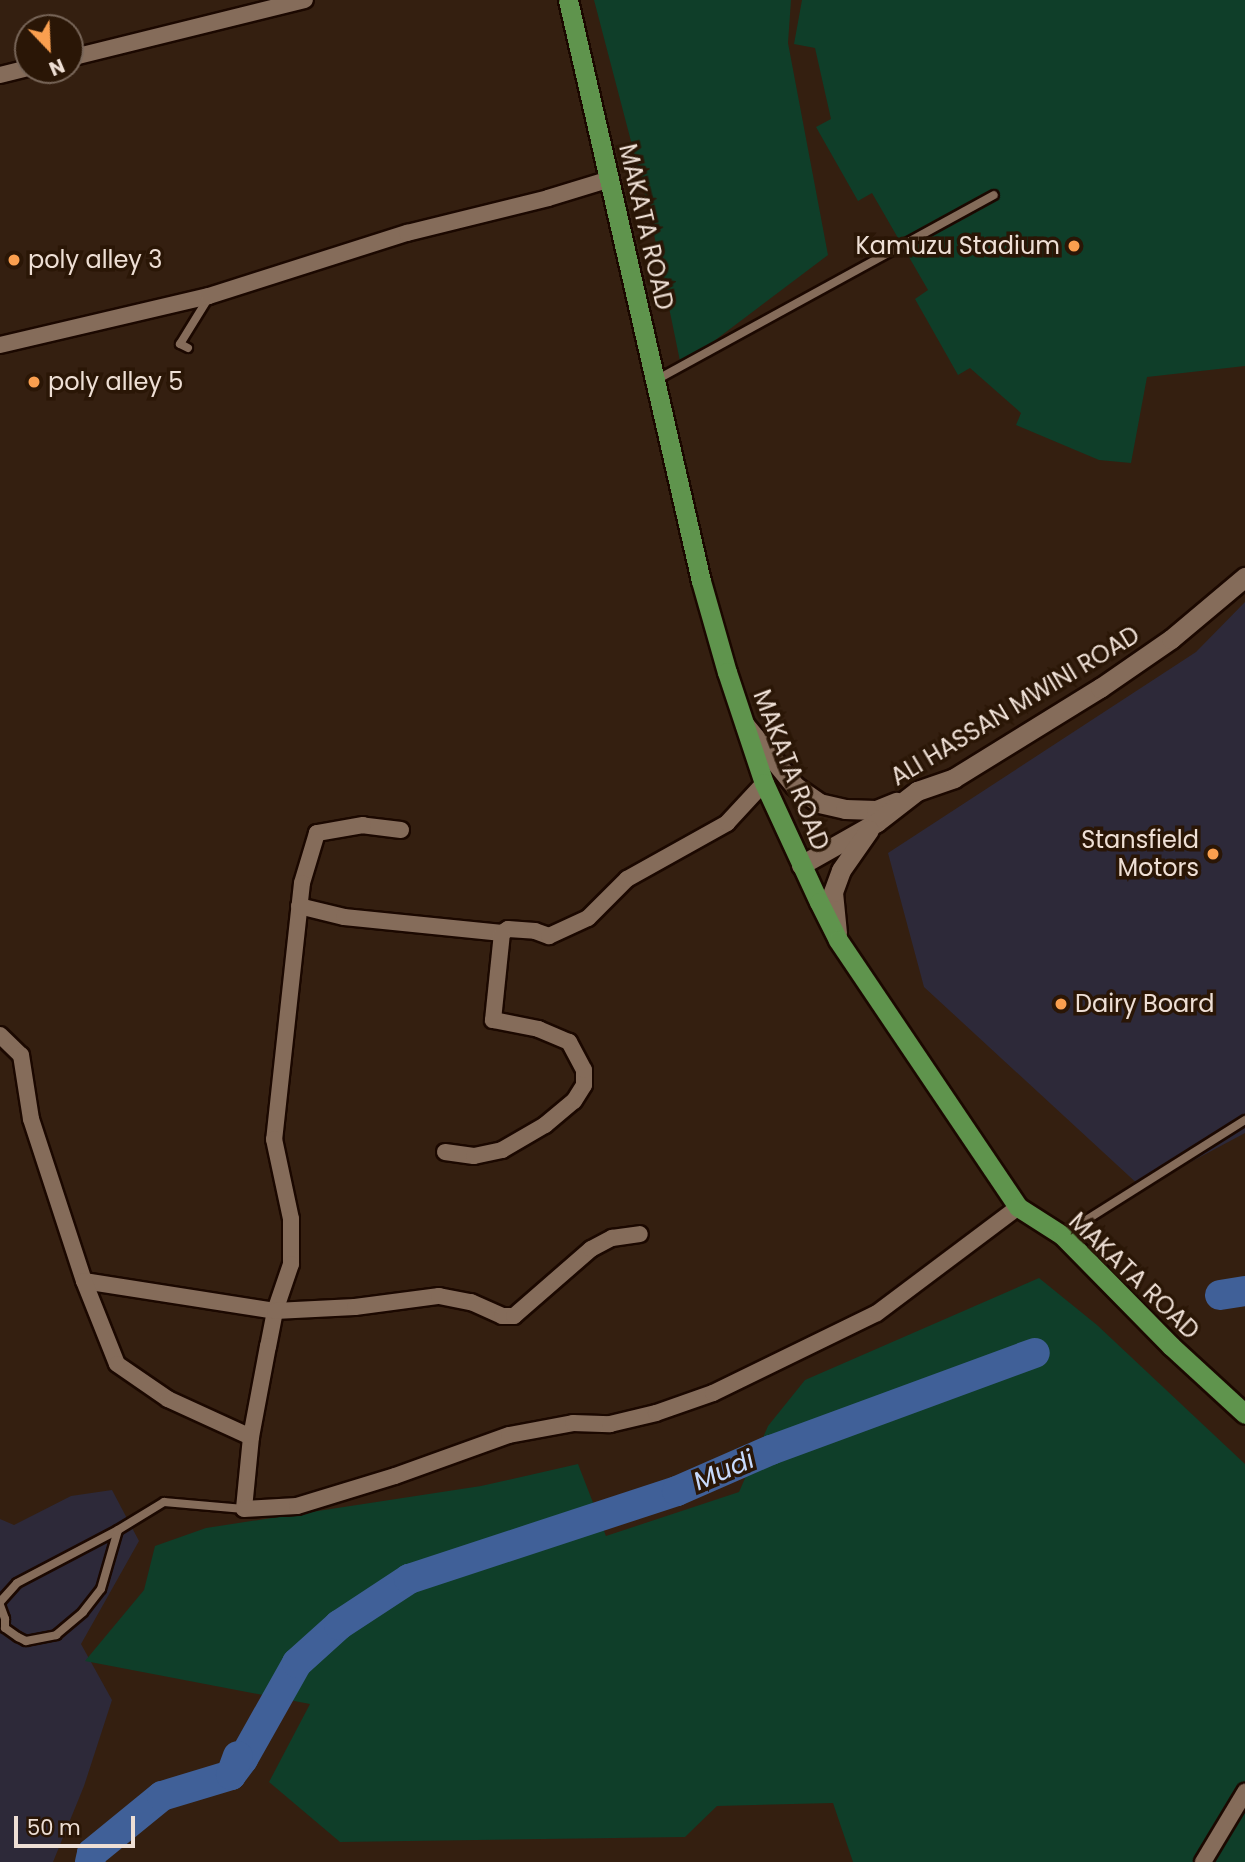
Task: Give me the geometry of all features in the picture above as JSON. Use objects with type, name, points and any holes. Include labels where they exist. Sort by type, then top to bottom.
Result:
[{"type":"main road","name":"MAKATA ROAD","points":[[568,0],[701,581],[764,783],[801,865],[838,940],[1018,1207],[1062,1236],[1171,1346],[1245,1413]]},
{"type":"main road","name":"ALI HASSAN MWINI ROAD","points":[[801,865],[877,822],[917,791],[954,778],[1100,688],[1171,639],[1245,577]]},
{"type":"main road","points":[[745,724],[795,786],[819,803],[845,809],[876,810],[917,791]]},
{"type":"main road","points":[[838,940],[833,892],[847,860],[877,822]]},
{"type":"street","points":[[84,55],[305,0]]},
{"type":"street","points":[[0,345],[209,296],[407,233],[548,198],[610,179]]},
{"type":"street","points":[[299,906],[344,916],[502,933],[508,929],[535,931],[549,936],[588,918],[627,879],[727,823],[764,783]]},
{"type":"street","points":[[401,830],[363,825],[317,833],[302,883],[274,1139],[293,1241],[291,1264],[275,1311],[251,1437],[244,1509],[297,1506],[395,1476],[509,1435],[573,1423],[610,1424],[656,1413],[713,1394],[877,1313],[1018,1207]]},
{"type":"street","points":[[445,1152],[474,1156],[502,1150],[545,1125],[574,1101],[584,1085],[584,1070],[569,1042],[539,1029],[494,1020],[502,933]]},
{"type":"street","points":[[0,1034],[21,1055],[31,1119],[84,1281],[117,1364],[168,1399],[251,1437]]},
{"type":"street","points":[[84,1281],[275,1311],[355,1307],[439,1296],[471,1302],[502,1316],[514,1316],[591,1249],[612,1238],[640,1234]]},
{"type":"street","points":[[1203,1862],[1245,1792]]},
{"type":"lane","points":[[656,380],[994,195]]},
{"type":"lane","points":[[188,348],[180,344],[209,296]]},
{"type":"lane","points":[[1062,1236],[1245,1120]]},
{"type":"lane","points":[[118,1531],[101,1589],[83,1612],[56,1634],[26,1641],[5,1628],[0,1604],[17,1583],[118,1531],[163,1502],[244,1509]]},
{"type":"shaded area","points":[[1245,602],[1245,1133],[1142,1188],[924,987],[888,853],[1196,652]]},
{"type":"shaded area","points":[[112,1490],[139,1541],[81,1644],[112,1700],[84,1786],[53,1862],[0,1862],[0,1519],[14,1525],[71,1496]]},
{"type":"green space","points":[[594,0],[791,0],[788,43],[828,255],[681,366],[649,210]]},
{"type":"green space","name":"Kamuzu Stadium","points":[[802,0],[1245,0],[1245,366],[1147,377],[1131,463],[1099,460],[1016,425],[1021,413],[970,368],[958,375],[915,299],[928,290],[872,193],[858,201],[816,127],[831,119],[815,48],[794,44]]},
{"type":"green space","points":[[1039,1278],[1097,1325],[1245,1464],[1245,1862],[853,1862],[833,1803],[717,1806],[685,1837],[340,1842],[269,1782],[310,1704],[85,1661],[144,1590],[155,1546],[206,1528],[481,1486],[578,1464],[606,1536],[739,1492],[768,1426],[805,1380]]},
{"type":"waterway","name":"Mudi","points":[[1220,1295],[1245,1291]]},
{"type":"waterway","name":"Mudi","points":[[231,1775],[243,1759],[297,1663],[339,1625],[409,1579],[677,1491],[771,1450],[1035,1353]]},
{"type":"waterway","points":[[90,1862],[92,1853],[162,1796],[231,1775],[238,1756]]},
{"type":"place","name":"Kamuzu Stadium","points":[[1074,246]]},
{"type":"place","name":"poly alley 3","points":[[14,260]]},
{"type":"place","name":"poly alley 5","points":[[34,382]]},
{"type":"place","name":"Stansfield Motors","points":[[1213,854]]},
{"type":"place","name":"Dairy Board","points":[[1061,1004]]}]
